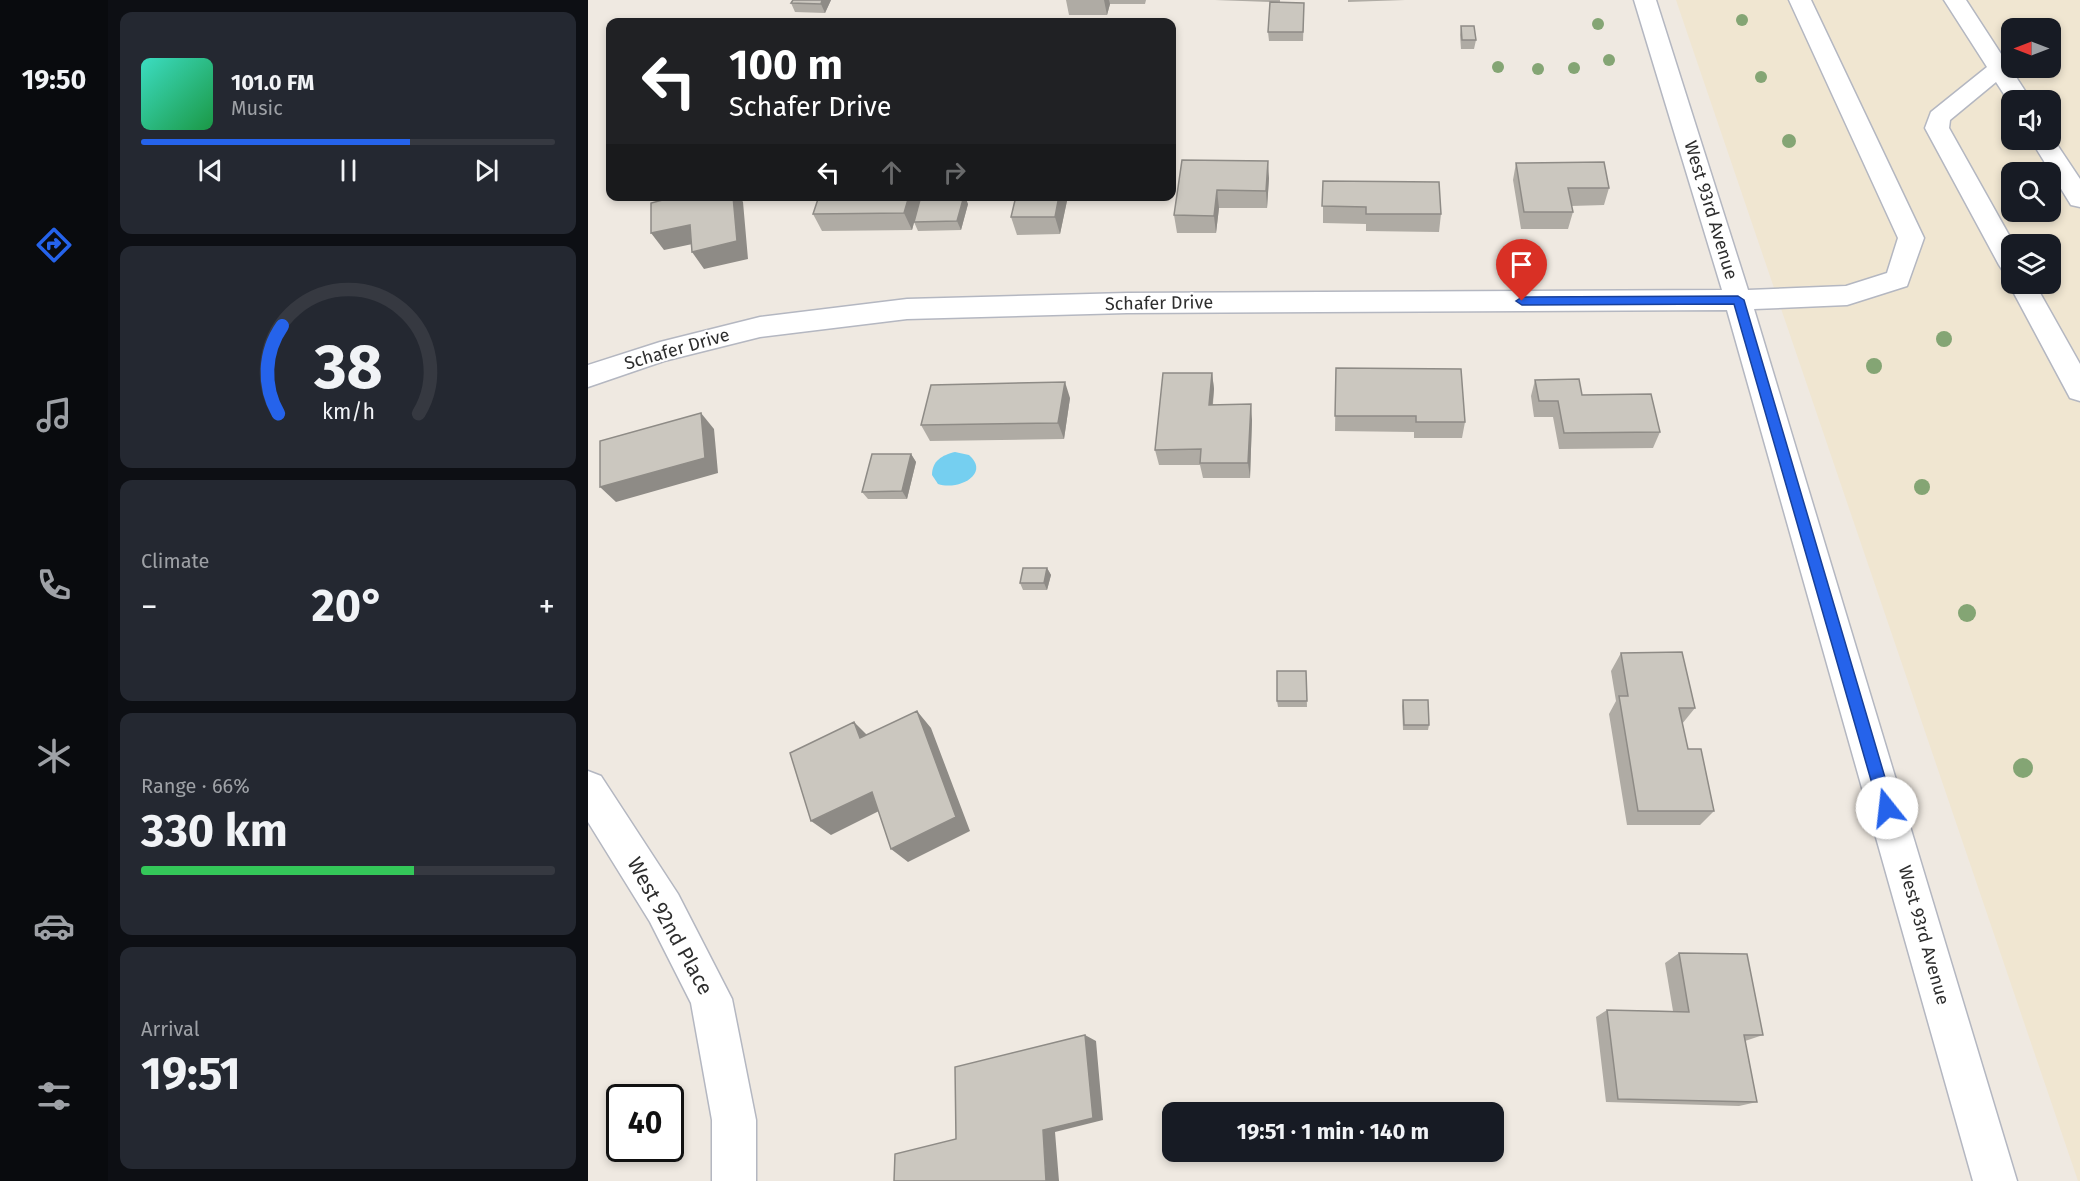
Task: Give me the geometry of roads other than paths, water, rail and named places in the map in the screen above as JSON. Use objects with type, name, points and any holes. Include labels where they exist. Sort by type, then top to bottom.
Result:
[{"type":"street","name":"West 93rd Avenue","points":[[1646,0],[1738,300],[1995,1181]]},
{"type":"street","name":"Schafer Drive","points":[[588,376],[660,352],[760,327],[907,309],[1139,303],[1738,300],[1847,295],[1898,279],[1911,238],[1800,0]]},
{"type":"street","points":[[1955,0],[2013,90]]},
{"type":"street","points":[[1999,68],[1938,117],[1936,128],[2001,245]]},
{"type":"street","points":[[2049,150],[2080,199]]},
{"type":"street","points":[[2027,294],[2080,390]]},
{"type":"street","name":"West 92nd Place","points":[[588,789],[664,908],[711,999],[734,1120],[734,1181]]},
{"type":"water","points":[[955,452],[969,455],[975,462],[974,474],[962,483],[946,486],[938,484],[932,475],[936,462]]}]
